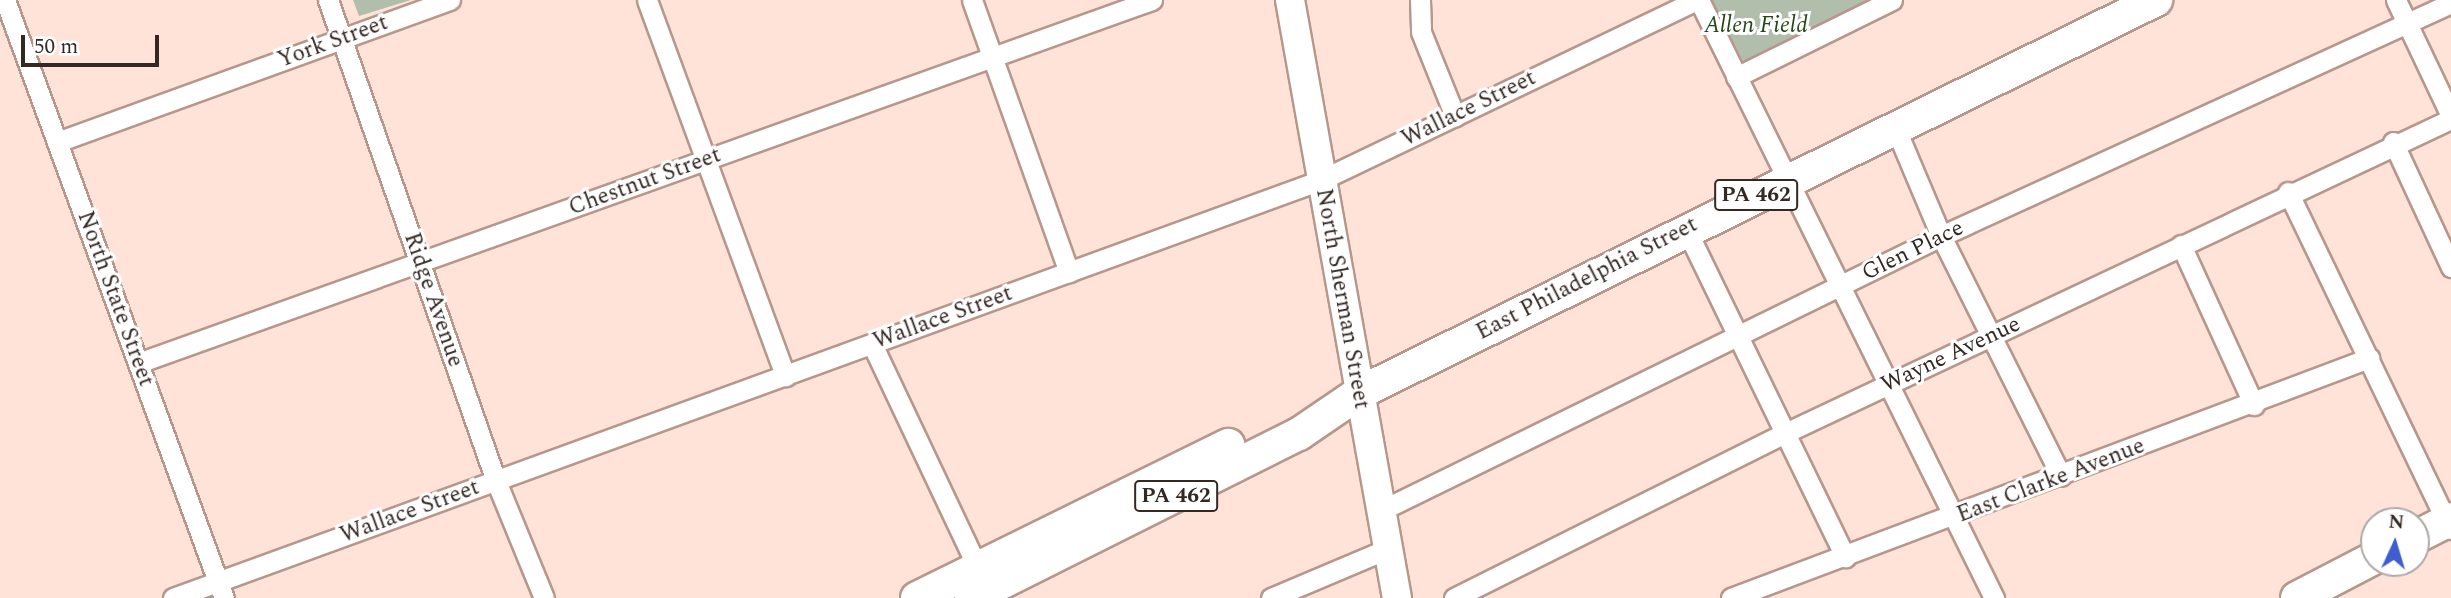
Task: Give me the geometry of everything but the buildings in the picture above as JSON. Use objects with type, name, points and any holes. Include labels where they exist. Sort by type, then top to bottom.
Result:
[{"type":"main road","name":"North Sherman Street","points":[[1290,0],[1396,598]]},
{"type":"main road","name":"East Philadelphia Street","points":[[917,598],[981,588],[1292,414],[1359,393],[1686,229],[2156,0]]},
{"type":"main road","points":[[2430,531],[2449,523]]},
{"type":"main road","points":[[2297,598],[2360,565]]},
{"type":"street","name":"North State Street","points":[[5,0],[221,590]]},
{"type":"street","name":"Ridge Avenue","points":[[328,0],[496,481],[544,598]]},
{"type":"street","name":"York Street","points":[[57,142],[450,0]]},
{"type":"street","points":[[647,0],[785,376]]},
{"type":"street","points":[[972,0],[1069,272]]},
{"type":"street","name":"Chestnut Street","points":[[138,363],[1152,0]]},
{"type":"street","points":[[1420,0],[1422,32],[1455,116]]},
{"type":"street","points":[[1698,0],[1952,518],[1994,598]]},
{"type":"street","name":"Wallace Street","points":[[173,598],[221,590],[496,481],[1321,180],[1698,0]]},
{"type":"street","points":[[1736,77],[1892,0]]},
{"type":"street","points":[[2396,0],[2451,118]]},
{"type":"street","name":"Glen Place","points":[[1380,511],[1741,338],[1941,236],[2451,3]]},
{"type":"street","name":"Wayne Avenue","points":[[1454,598],[1783,434],[1990,338],[2393,142],[2451,118]]},
{"type":"street","points":[[1895,127],[1941,236],[2061,477]]},
{"type":"street","points":[[2393,142],[2444,233],[2451,267]]},
{"type":"street","points":[[2288,192],[2449,523]]},
{"type":"street","points":[[1686,229],[1741,338],[1783,434],[1844,557]]},
{"type":"street","points":[[2181,245],[2254,405]]},
{"type":"street","points":[[872,344],[981,588]]},
{"type":"street","name":"East Clarke Avenue","points":[[1731,598],[2254,405],[2369,358]]},
{"type":"street","points":[[1277,597],[1387,549]]},
{"type":"green space","points":[[353,0],[411,0],[359,16]]},
{"type":"green space","name":"Allen Field","points":[[1712,0],[1870,0],[1744,63]]}]
